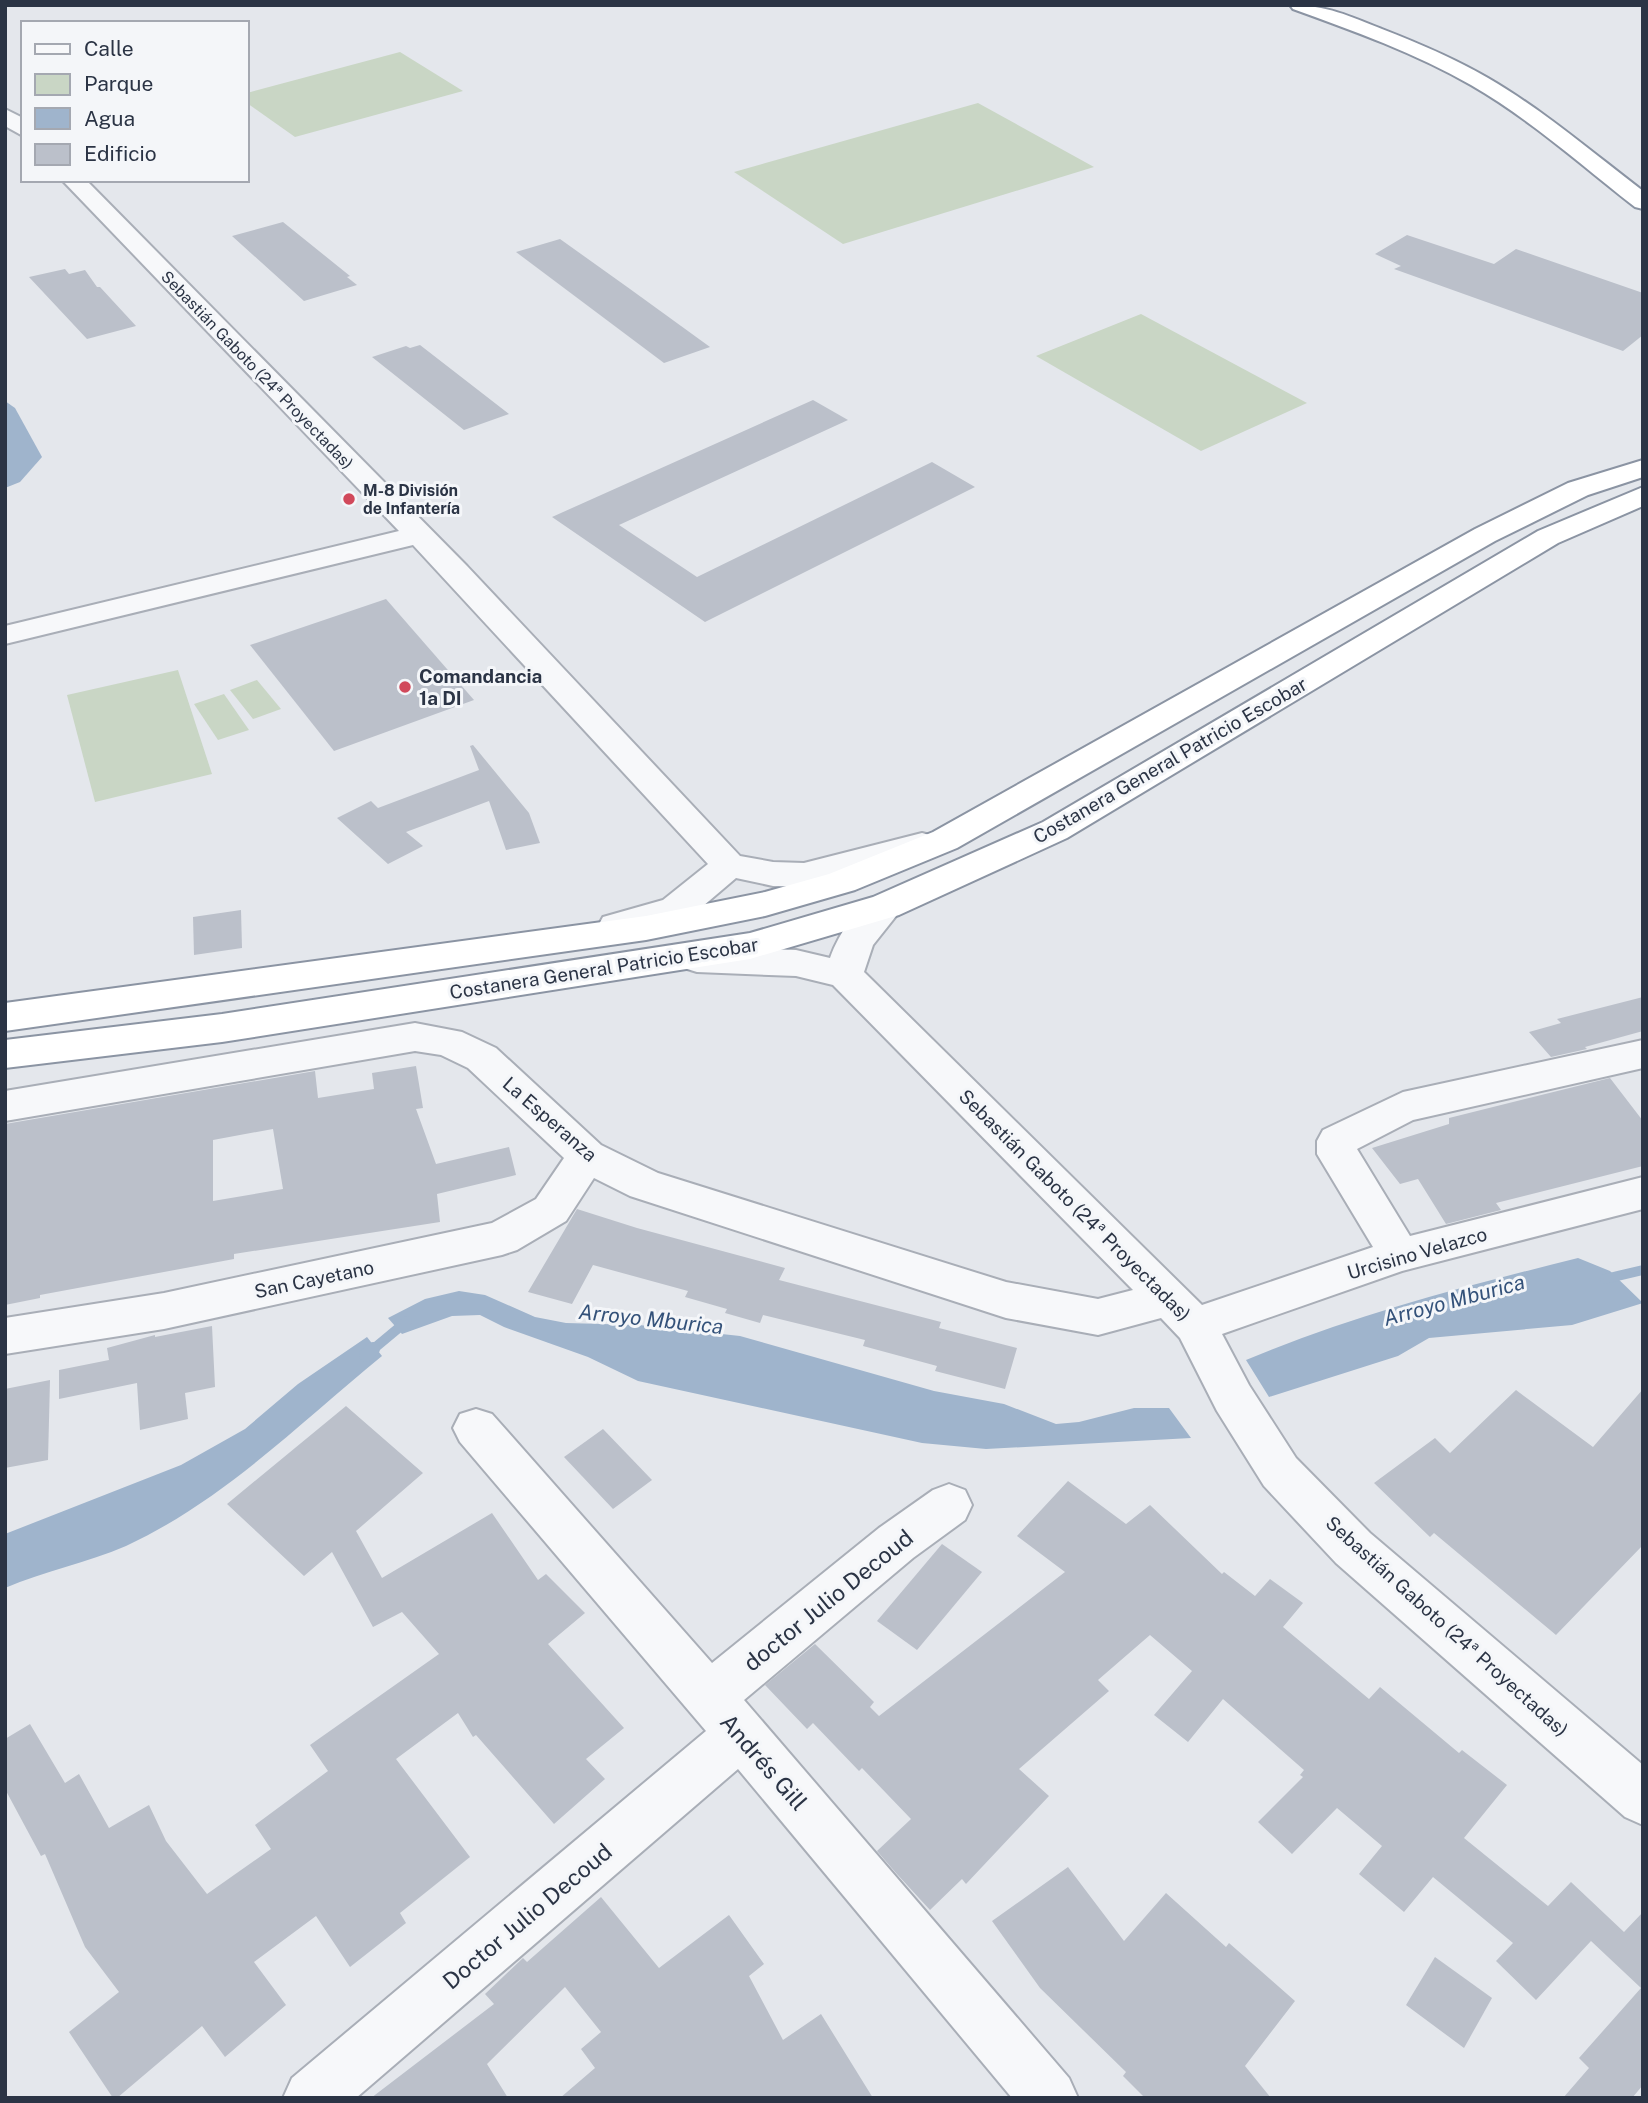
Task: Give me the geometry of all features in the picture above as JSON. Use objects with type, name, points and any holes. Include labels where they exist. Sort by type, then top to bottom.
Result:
[{"type":"highway","points":[[1300,5],[1378,33],[1456,69],[1522,110],[1643,202]]},
{"type":"highway","points":[[1336,5],[1444,47],[1546,102],[1578,125]]},
{"type":"highway","name":"Costanera General Patricio Escobar","points":[[5,1017],[646,929],[765,904],[842,881],[945,839],[1485,534],[1578,489],[1643,468]]},
{"type":"highway","name":"Costanera General Patricio Escobar","points":[[5,1054],[222,1028],[750,946],[886,906],[1055,830],[1548,537],[1643,495]]},
{"type":"street","points":[[5,115],[21,127]]},
{"type":"street","name":"Sebastián Gaboto (24ª Proyectadas)","points":[[75,182],[456,572],[729,866]]},
{"type":"street","points":[[5,635],[417,535]]},
{"type":"street","points":[[589,937],[676,909],[729,866],[773,874],[804,875],[905,847],[945,839]]},
{"type":"street","points":[[670,959],[796,963],[845,975],[848,955],[857,937],[886,906]]},
{"type":"street","name":"Sebastián Gaboto (24ª Proyectadas)","points":[[845,975],[1182,1312],[1280,1472],[1353,1548],[1643,1799]]},
{"type":"street","name":"La Esperanza","points":[[5,1107],[415,1037],[448,1042],[482,1058],[587,1156],[644,1185],[1006,1300],[1098,1317],[1182,1312]]},
{"type":"street","points":[[1400,1255],[1337,1154],[1337,1141],[1403,1108],[1643,1054]]},
{"type":"street","name":"San Cayetano","points":[[5,1336],[164,1311],[502,1238],[551,1210],[587,1156]]},
{"type":"street","name":"Urcisino Velazco","points":[[1182,1312],[1643,1192]]},
{"type":"street","name":"Andrés Gill","points":[[476,1428],[725,1715],[1049,2098]]},
{"type":"street","name":"doctor Julio Decoud","points":[[725,1715],[896,1543],[949,1505]]},
{"type":"street","name":"Doctor Julio Decoud","points":[[312,2098],[725,1715]]},
{"type":"green space","points":[[400,52],[463,91],[295,137],[248,104],[248,93]]},
{"type":"green space","points":[[978,103],[1094,167],[843,244],[734,172]]},
{"type":"green space","points":[[1141,314],[1307,403],[1201,451],[1036,356]]},
{"type":"green space","points":[[178,670],[212,774],[95,802],[67,695]]},
{"type":"green space","points":[[257,680],[281,709],[253,719],[230,690]]},
{"type":"green space","points":[[224,694],[249,730],[218,740],[194,704]]},
{"type":"water","points":[[5,401],[15,408],[42,457],[20,482],[5,488]]},
{"type":"water","points":[[1578,1258],[1610,1271],[1643,1303],[1572,1325],[1429,1338],[1398,1356],[1269,1397],[1246,1360],[1369,1315]]},
{"type":"water","points":[[459,1291],[485,1295],[535,1317],[566,1323],[639,1325],[740,1336],[934,1391],[1004,1404],[1056,1424],[1079,1422],[1134,1408],[1169,1408],[1191,1438],[986,1449],[922,1443],[638,1381],[588,1357],[504,1327],[480,1315],[452,1316],[402,1334],[388,1318],[425,1299]]},
{"type":"water","points":[[367,1337],[382,1356],[260,1459],[195,1507],[126,1546],[5,1588],[5,1534],[181,1465],[245,1429],[298,1384]]},
{"type":"building","points":[[283,222],[350,276],[347,277],[357,285],[304,301],[232,236]]},
{"type":"building","points":[[1407,235],[1494,264],[1516,249],[1643,293],[1643,335],[1623,351],[1394,269],[1401,266],[1375,254]]},
{"type":"building","points":[[560,239],[710,347],[664,363],[516,252]]},
{"type":"building","points":[[65,269],[69,274],[85,270],[97,287],[100,287],[136,326],[87,339],[29,277]]},
{"type":"building","points":[[420,345],[509,414],[464,430],[372,357],[406,346],[410,348]]},
{"type":"building","points":[[813,400],[848,420],[619,525],[697,577],[932,462],[975,487],[705,622],[552,517]]},
{"type":"building","name":"Comandancia 1a DI","points":[[386,599],[474,700],[334,751],[250,645]]},
{"type":"building","points":[[473,745],[529,813],[540,843],[506,850],[489,801],[406,832],[423,846],[388,864],[337,818],[371,801],[378,808],[479,770],[470,746]]},
{"type":"building","points":[[241,910],[242,948],[194,955],[193,917]]},
{"type":"building","points":[[1643,997],[1643,1031],[1585,1047],[1587,1049],[1551,1057],[1529,1032],[1561,1023],[1557,1019]]},
{"type":"building","points":[[416,1066],[423,1108],[416,1109],[436,1164],[509,1147],[516,1175],[437,1194],[440,1222],[234,1254],[234,1259],[40,1295],[40,1298],[5,1305],[5,1124],[315,1071],[318,1098],[374,1089],[372,1073]],"holes":[[[273,1129],[283,1189],[213,1201],[213,1140]]]},
{"type":"building","points":[[1610,1078],[1643,1121],[1643,1166],[1496,1203],[1501,1210],[1446,1224],[1418,1179],[1400,1184],[1372,1148],[1449,1124],[1449,1118]]},
{"type":"building","points":[[577,1209],[785,1268],[779,1280],[941,1322],[939,1328],[1017,1348],[1005,1389],[935,1371],[937,1366],[863,1346],[865,1340],[763,1315],[760,1323],[725,1313],[727,1309],[685,1297],[688,1291],[593,1265],[572,1304],[528,1292]]},
{"type":"building","points":[[212,1326],[215,1387],[185,1393],[188,1419],[140,1430],[137,1383],[59,1399],[59,1370],[109,1360],[107,1348],[155,1335]]},
{"type":"building","points":[[50,1380],[48,1460],[5,1468],[5,1389]]},
{"type":"building","points":[[1643,1389],[1643,1545],[1556,1635],[1434,1533],[1430,1537],[1374,1483],[1435,1438],[1450,1453],[1516,1390],[1593,1447]]},
{"type":"building","points":[[346,1406],[423,1473],[356,1531],[382,1578],[492,1513],[538,1580],[546,1574],[585,1613],[548,1644],[624,1728],[586,1759],[605,1779],[554,1824],[476,1735],[473,1737],[458,1713],[396,1759],[470,1857],[400,1913],[406,1923],[350,1967],[316,1916],[254,1962],[286,2005],[225,2057],[202,2026],[117,2098],[113,2098],[69,2032],[119,1992],[85,1947],[45,1854],[41,1856],[5,1789],[5,1739],[30,1724],[65,1783],[79,1774],[109,1828],[149,1805],[166,1841],[207,1894],[271,1849],[255,1825],[328,1771],[310,1745],[439,1654],[402,1612],[373,1627],[332,1552],[304,1576],[227,1504]]},
{"type":"building","points":[[603,1429],[652,1480],[613,1509],[564,1457]]},
{"type":"building","points":[[1068,1481],[1126,1524],[1150,1505],[1222,1574],[1224,1572],[1255,1596],[1270,1579],[1303,1603],[1283,1627],[1369,1699],[1380,1687],[1459,1753],[1462,1750],[1507,1785],[1464,1838],[1548,1906],[1571,1882],[1624,1932],[1643,1912],[1643,2085],[1632,2098],[1563,2098],[1589,2068],[1579,2058],[1641,1988],[1591,1941],[1536,2000],[1496,1961],[1513,1943],[1433,1877],[1404,1912],[1359,1874],[1382,1846],[1337,1808],[1292,1854],[1258,1822],[1303,1777],[1300,1775],[1304,1770],[1223,1699],[1188,1742],[1154,1715],[1192,1671],[1150,1635],[1098,1680],[1109,1691],[1019,1769],[1049,1796],[966,1884],[962,1879],[930,1910],[896,1873],[877,1851],[911,1819],[862,1768],[859,1771],[813,1723],[807,1729],[765,1685],[815,1644],[874,1702],[870,1707],[879,1716],[1065,1572],[1017,1536]]},
{"type":"building","points":[[942,1544],[982,1572],[917,1650],[877,1621]]},
{"type":"building","points":[[1068,1867],[1124,1941],[1166,1893],[1226,1947],[1229,1943],[1295,2001],[1245,2066],[1271,2098],[1145,2098],[1123,2076],[1126,2072],[1040,1988],[992,1921]]},
{"type":"building","points":[[601,1897],[659,1968],[729,1915],[764,1964],[749,1976],[783,2040],[821,2014],[873,2098],[560,2098],[595,2068],[581,2049],[601,2032],[565,1987],[487,2064],[508,2098],[371,2098],[494,2004],[485,1994],[523,1958],[527,1962]]},
{"type":"building","points":[[1435,1957],[1492,1998],[1464,2048],[1406,2005]]},
{"type":"waterway","name":"Arroyo Mburica","points":[[1605,1279],[1643,1270]]},
{"type":"waterway","name":"Arroyo Mburica","points":[[371,1351],[407,1321]]},
{"type":"waterway","name":"Arroyo Mburica","points":[[366,1355],[373,1349]]},
{"type":"place","name":"M-8 División de Infantería","points":[[349,499]]},
{"type":"place","name":"Comandancia 1a DI","points":[[405,687]]}]
